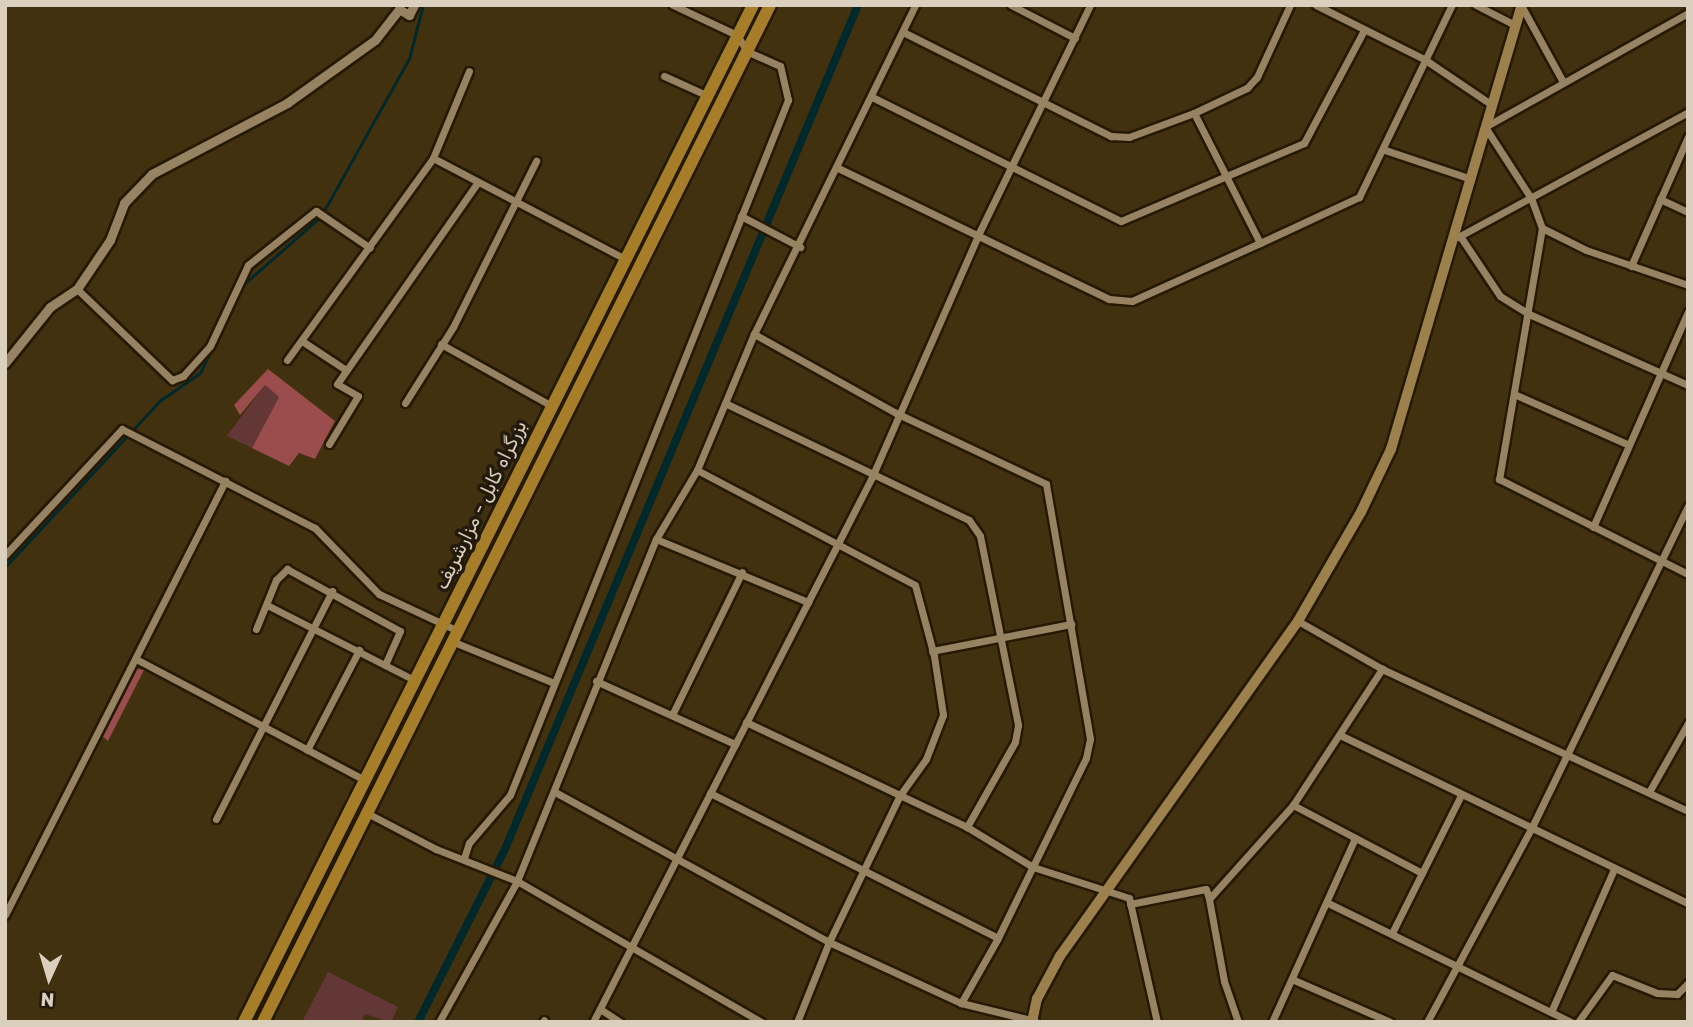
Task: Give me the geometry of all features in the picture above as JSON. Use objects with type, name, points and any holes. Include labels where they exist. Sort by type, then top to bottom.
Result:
[{"type":"highway","name":"بزرگراه کابل - مزارشریف","points":[[244,1022],[753,5]]},
{"type":"highway","name":"بزرگراه کابل - مزارشریف","points":[[263,1022],[770,5]]},
{"type":"main road","points":[[1033,1021],[1047,977],[1107,887],[1297,621],[1361,512],[1391,449],[1457,237],[1485,127],[1523,6]]},
{"type":"street","points":[[7,359],[50,307],[77,289],[110,240],[124,203],[152,174],[287,103],[375,40],[399,9],[409,15],[414,5]]},
{"type":"street","points":[[464,858],[469,843],[510,795],[788,100],[780,66],[747,51],[737,35],[673,5]]},
{"type":"street","points":[[439,1022],[517,881],[555,792],[596,681],[656,539],[697,470],[727,404],[754,334],[800,247],[915,5]]},
{"type":"street","points":[[1011,5],[1075,38]]},
{"type":"street","points":[[593,1022],[634,947],[872,477],[896,413],[978,235],[1090,5]]},
{"type":"street","points":[[903,32],[1111,136],[1129,137],[1194,113],[1257,77],[1290,5]]},
{"type":"street","points":[[1316,5],[1424,59],[1492,104]]},
{"type":"street","points":[[838,168],[1108,299],[1132,301],[1359,197],[1385,150],[1424,59],[1452,5]]},
{"type":"street","points":[[1476,5],[1515,25]]},
{"type":"street","points":[[1523,6],[1562,80]]},
{"type":"street","points":[[1688,13],[1562,80],[1485,127],[1531,198],[1542,228],[1499,480],[1688,574]]},
{"type":"street","points":[[872,97],[1121,221],[1227,179],[1304,143],[1364,30]]},
{"type":"street","points":[[287,360],[433,158],[469,71]]},
{"type":"street","points":[[664,76],[706,95]]},
{"type":"street","points":[[1194,113],[1260,243]]},
{"type":"street","points":[[1686,115],[1457,237],[1500,296],[1529,314],[1688,386]]},
{"type":"street","points":[[1631,266],[1688,137]]},
{"type":"street","points":[[1385,150],[1471,179]]},
{"type":"street","points":[[433,158],[625,259]]},
{"type":"street","points":[[405,403],[440,344],[536,161]]},
{"type":"street","points":[[329,444],[358,396],[337,384],[478,182]]},
{"type":"street","points":[[1660,199],[1688,212]]},
{"type":"street","points":[[77,289],[172,380],[183,376],[210,346],[248,265],[298,223],[316,211],[370,248]]},
{"type":"street","points":[[741,216],[772,228],[800,247]]},
{"type":"street","points":[[1542,228],[1631,266],[1688,285]]},
{"type":"street","points":[[1593,527],[1627,444],[1662,374],[1688,312]]},
{"type":"street","points":[[754,334],[896,413],[1046,484],[1090,739],[1086,758],[1033,867],[998,938],[961,1003]]},
{"type":"street","points":[[302,341],[346,370]]},
{"type":"street","points":[[440,344],[552,406]]},
{"type":"street","points":[[1514,394],[1627,444]]},
{"type":"street","points":[[727,404],[872,477],[969,520],[980,536],[1004,638],[1018,725],[1015,742],[967,827]]},
{"type":"street","points":[[5,555],[122,429],[315,528],[379,594],[443,624],[456,636],[554,683]]},
{"type":"street","points":[[697,470],[839,541],[915,585],[932,650],[943,715],[926,759],[900,795],[829,942],[797,1022]]},
{"type":"street","points":[[5,915],[225,481]]},
{"type":"street","points":[[1427,1022],[1570,752],[1688,506]]},
{"type":"street","points":[[656,539],[742,572],[808,602]]},
{"type":"street","points":[[256,629],[268,606],[276,580],[287,569],[332,591],[400,631],[385,665]]},
{"type":"street","points":[[672,715],[742,572]]},
{"type":"street","points":[[216,819],[332,591]]},
{"type":"street","points":[[268,606],[414,680]]},
{"type":"street","points":[[1297,621],[1382,669],[1570,752],[1688,811]]},
{"type":"street","points":[[932,650],[1071,624]]},
{"type":"street","points":[[307,750],[359,650]]},
{"type":"street","points":[[136,659],[365,780]]},
{"type":"street","points":[[1209,899],[1293,806],[1382,669]]},
{"type":"street","points":[[596,681],[735,744]]},
{"type":"street","points":[[746,722],[967,827],[1033,867],[1107,887],[1130,904],[1157,1022]]},
{"type":"street","points":[[1649,792],[1688,723]]},
{"type":"street","points":[[1340,735],[1688,903]]},
{"type":"street","points":[[555,792],[829,942],[961,1003],[1033,1021]]},
{"type":"street","points":[[710,793],[866,868],[998,938]]},
{"type":"street","points":[[1392,933],[1461,795]]},
{"type":"street","points":[[1293,806],[1422,873]]},
{"type":"street","points":[[367,813],[506,875],[761,1022]]},
{"type":"street","points":[[1272,1022],[1330,904],[1355,838]]},
{"type":"street","points":[[1551,1012],[1614,869]]},
{"type":"street","points":[[1130,904],[1206,888],[1224,981],[1238,1022]]},
{"type":"street","points":[[1330,904],[1571,1022]]},
{"type":"street","points":[[1578,1022],[1612,975],[1657,993],[1677,994],[1688,983]]},
{"type":"street","points":[[1293,980],[1390,1022]]},
{"type":"street","points":[[600,1009],[620,1022]]},
{"type":"shaded area","points":[[268,369],[335,421],[315,459],[299,453],[289,466],[252,448],[279,397],[265,385],[240,415],[234,405]]},
{"type":"shaded area","points":[[265,385],[279,397],[252,448],[227,436]]},
{"type":"shaded area","points":[[134,668],[144,670],[108,741],[102,736]]},
{"type":"shaded area","points":[[328,972],[398,1007],[391,1022],[365,1014],[361,1022],[302,1022]]},
{"type":"waterway","points":[[325,209],[409,59],[423,5]]},
{"type":"waterway","points":[[418,1022],[505,849],[858,5]]},
{"type":"waterway","points":[[5,567],[161,400],[200,373],[243,285],[320,217]]}]
